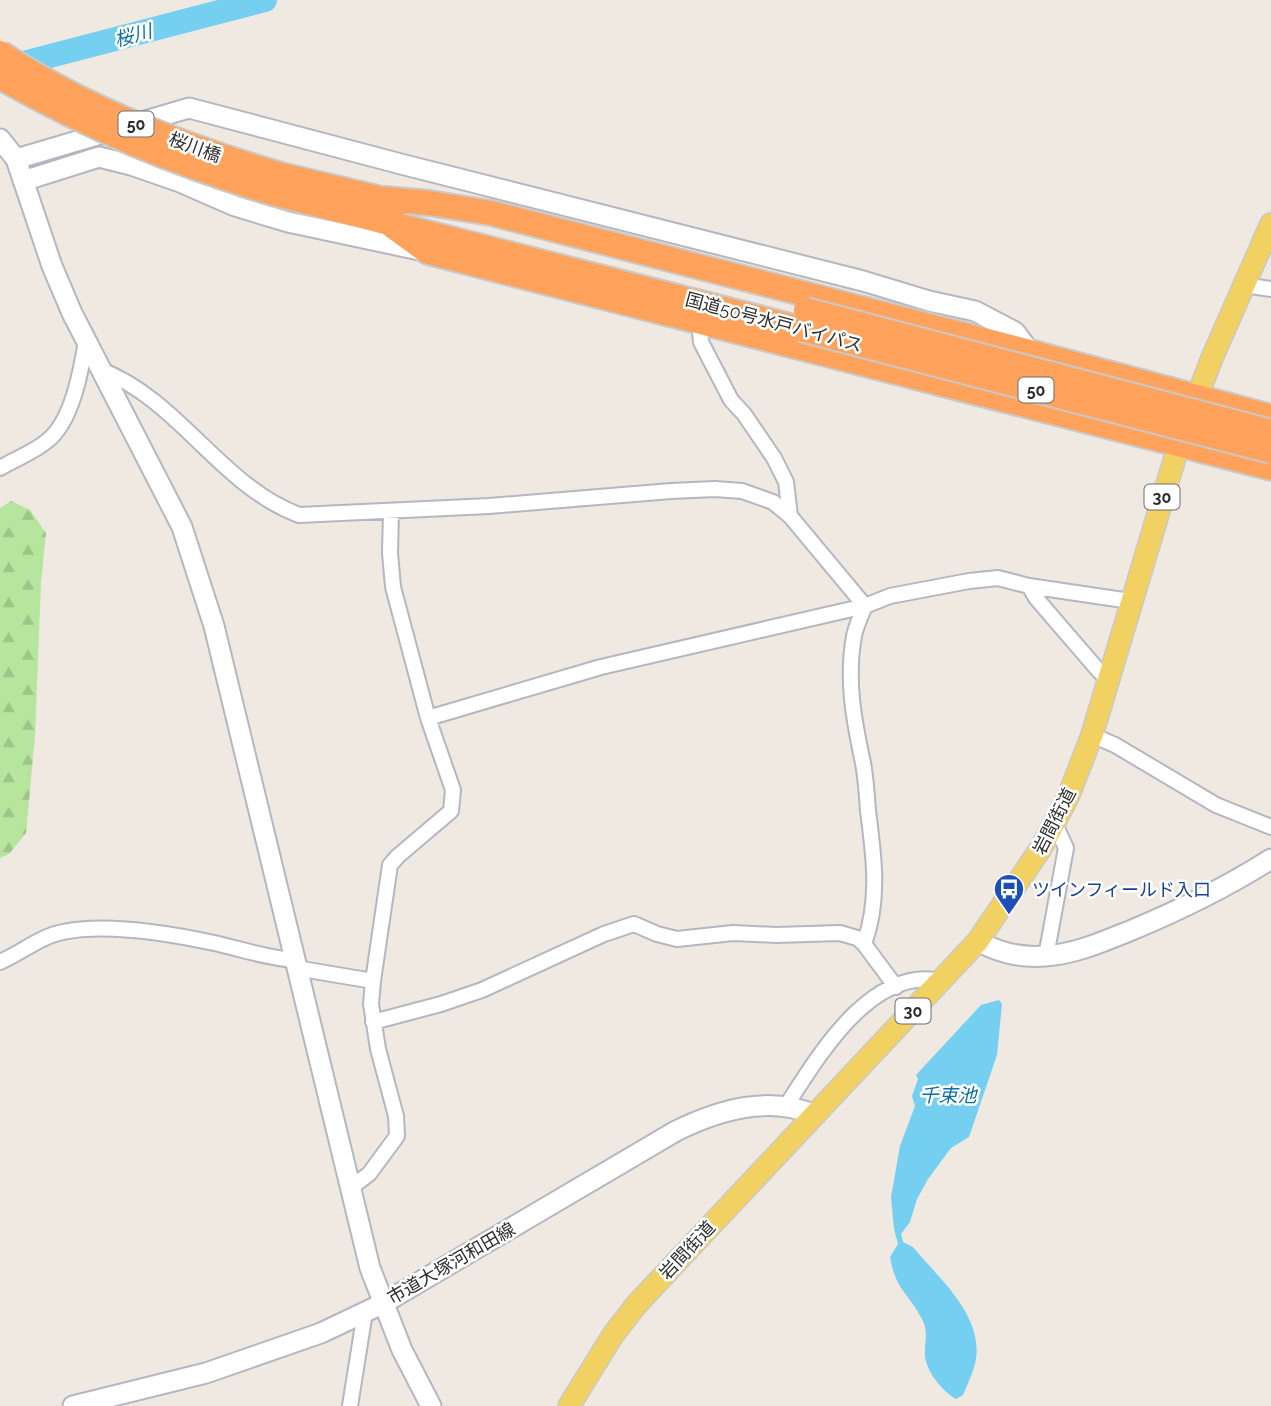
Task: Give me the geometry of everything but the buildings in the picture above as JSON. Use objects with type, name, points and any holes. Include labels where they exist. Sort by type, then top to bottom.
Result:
[{"type":"highway","name":"桜川橋","points":[[0,53],[88,101],[278,185]]},
{"type":"highway","name":"桜川橋","points":[[0,77],[130,143],[218,177],[278,185]]},
{"type":"highway","name":"国道50号水戸バイパス","points":[[278,185],[804,320],[1271,432]]},
{"type":"highway","points":[[386,211],[429,203],[491,213],[1271,417]]},
{"type":"highway","points":[[386,211],[429,252],[1271,468]]},
{"type":"highway","name":"国道50号水戸バイパス","points":[[804,320],[1271,452]]},
{"type":"main road","name":"岩間街道","points":[[569,1406],[613,1335],[637,1304],[942,981],[978,941],[1026,873],[1055,824],[1092,735],[1179,444],[1271,224]]},
{"type":"street","points":[[16,159],[189,107],[415,168],[975,311],[1015,332],[1030,352]]},
{"type":"street","points":[[0,139],[16,159],[52,267],[86,341],[182,527],[214,626],[370,1268],[374,1308],[350,1406]]},
{"type":"street","points":[[23,181],[99,157],[131,165],[180,182],[235,206],[288,222],[429,252]]},
{"type":"street","points":[[1244,285],[1271,289]]},
{"type":"street","points":[[699,321],[701,342],[731,400],[744,414],[774,458],[786,482],[790,516]]},
{"type":"street","points":[[0,468],[46,442],[56,433],[80,376],[86,341]]},
{"type":"street","points":[[101,370],[121,378],[179,422],[258,495],[299,515],[391,512],[715,489],[742,491],[773,502],[790,516],[864,606]]},
{"type":"street","points":[[349,1189],[369,1174],[397,1136],[396,1116],[373,1021],[373,981],[390,865],[451,811],[453,790],[428,718],[393,587],[391,512]]},
{"type":"street","points":[[428,718],[601,667],[864,606],[890,596],[969,581],[998,578],[1028,586],[1130,601]]},
{"type":"street","points":[[1028,586],[1098,670],[1108,678]]},
{"type":"street","points":[[864,606],[855,632],[850,676],[852,715],[863,767],[874,852],[874,901],[871,926],[864,944]]},
{"type":"street","points":[[1092,735],[1216,805],[1271,827]]},
{"type":"street","points":[[1046,956],[1066,848],[1055,824]]},
{"type":"street","points":[[978,941],[992,949],[1010,954],[1046,956],[1083,949],[1166,916],[1237,881],[1271,859]]},
{"type":"street","points":[[373,1021],[482,990],[604,934],[634,924],[677,939],[733,933],[840,933],[857,938],[864,944],[896,986]]},
{"type":"street","points":[[0,962],[48,936],[65,931],[138,930],[214,943],[373,981]]},
{"type":"street","points":[[786,1106],[844,1022],[873,999],[896,986],[917,980],[942,981]]},
{"type":"street","name":"市道大塚河和田線","points":[[73,1406],[243,1362],[308,1338],[374,1308],[700,1119],[752,1107],[786,1106],[815,1115]]},
{"type":"street","points":[[374,1308],[402,1350],[431,1406]]},
{"type":"green space","points":[[11,501],[30,510],[46,533],[41,583],[35,736],[26,833],[9,854],[0,858],[0,508]]},
{"type":"water","name":"千束池","points":[[999,1000],[1002,1004],[997,1055],[969,1137],[951,1148],[928,1179],[917,1199],[910,1222],[901,1234],[903,1242],[913,1247],[958,1300],[974,1330],[977,1347],[975,1364],[963,1395],[956,1399],[941,1386],[928,1368],[924,1324],[899,1284],[893,1268],[890,1257],[898,1244],[891,1197],[900,1146],[915,1106],[912,1096],[918,1079],[916,1075],[981,1005]]},
{"type":"waterway","name":"桜川","points":[[4,68],[265,0]]},
{"type":"place","name":"ツインフィールド入口","points":[[1009,916]]}]
